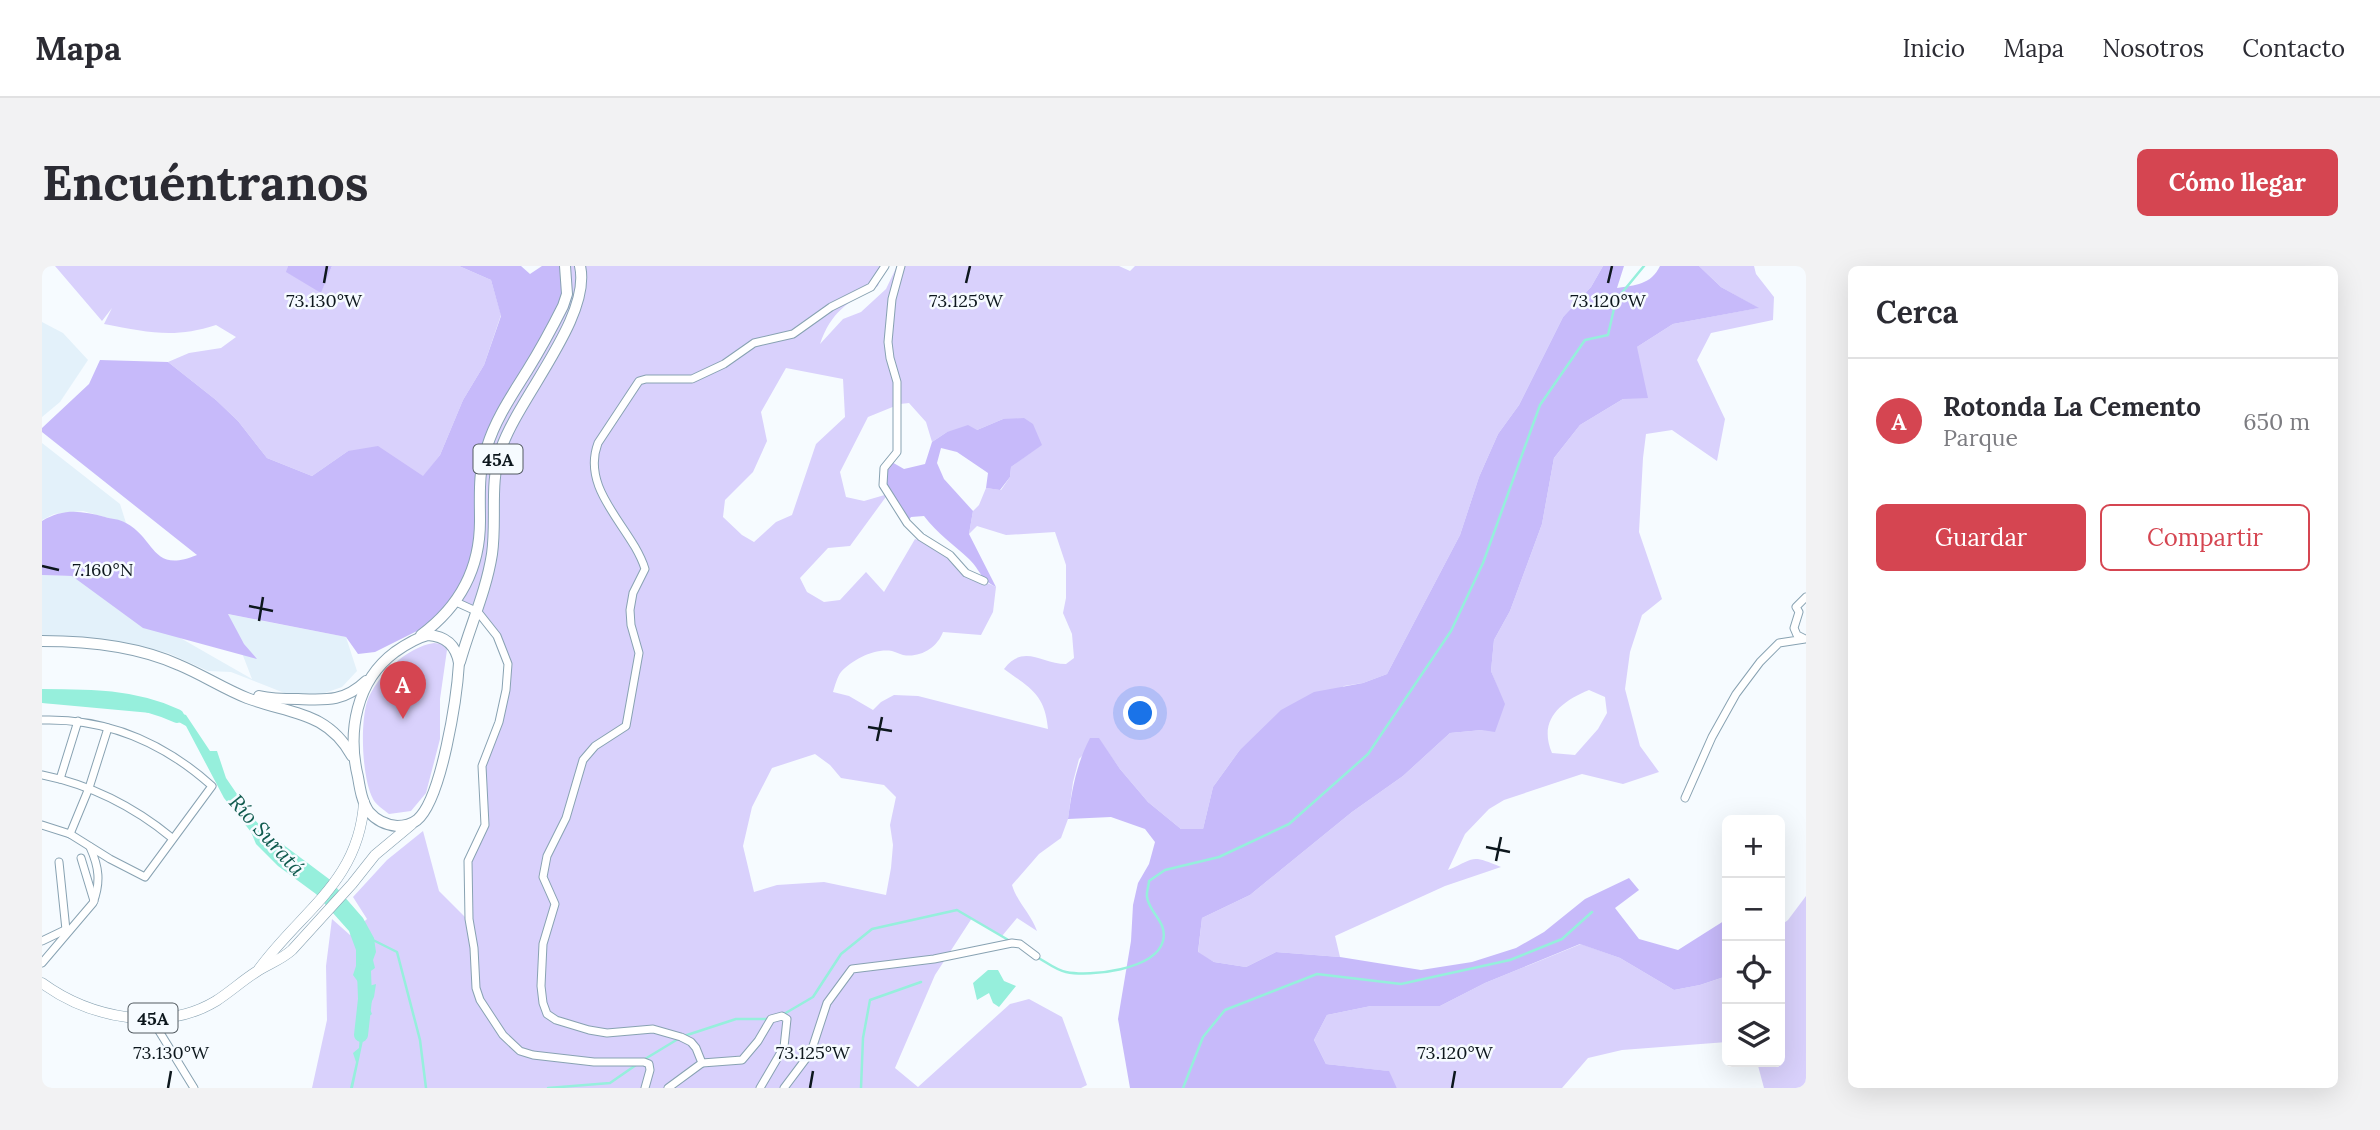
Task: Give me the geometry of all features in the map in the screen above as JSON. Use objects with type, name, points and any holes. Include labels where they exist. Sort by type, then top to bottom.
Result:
[{"type":"highway","name":"45A","points":[[363,802],[353,758],[354,728],[364,689],[389,656],[431,628],[456,602],[469,578],[478,553],[480,472],[486,447],[498,420],[563,306],[567,294],[565,266]]},
{"type":"highway","name":"45A","points":[[417,820],[436,789],[442,770],[459,668],[478,612],[492,556],[493,496],[500,449],[573,317],[581,292],[580,266]]},
{"type":"highway","points":[[413,641],[428,635],[443,638],[457,653],[459,668]]},
{"type":"highway","points":[[42,642],[96,644],[134,650],[176,664],[250,699],[309,716],[325,724],[345,744],[353,758]]},
{"type":"highway","points":[[213,681],[262,697],[321,701],[349,694],[373,674]]},
{"type":"highway","points":[[363,802],[372,815],[384,823],[399,826],[417,820]]},
{"type":"main road","name":"45A","points":[[258,970],[316,905],[349,862],[358,843],[363,802]]},
{"type":"main road","name":"45A","points":[[42,983],[74,1003],[125,1017],[151,1018],[186,1012],[215,1001],[258,970],[281,959],[325,915],[375,855],[417,820]]},
{"type":"street","points":[[702,1063],[696,1048],[681,1037],[653,1029],[607,1033],[589,1030],[556,1020],[547,1014],[543,1003],[543,944],[555,904],[544,877],[544,863],[566,818],[583,760],[595,746],[626,726],[639,657],[629,610],[633,593],[645,569],[640,555],[601,493],[593,473],[593,455],[639,381],[692,379],[724,364],[754,343],[793,334],[831,307],[871,287],[886,266]]},
{"type":"street","points":[[901,266],[892,299],[888,342],[897,382],[897,452],[884,468],[883,485],[907,523],[921,537],[950,555],[966,573],[984,581]]},
{"type":"street","points":[[1805,640],[1797,635],[1794,628],[1799,612],[1796,607],[1806,597]]},
{"type":"street","points":[[456,602],[478,612],[497,636],[508,664],[499,722],[482,766],[485,825],[468,861],[469,919],[480,1000],[503,1035],[520,1051],[594,1062],[641,1062],[649,1065],[650,1070],[645,1088]]},
{"type":"street","points":[[1685,798],[1712,737],[1736,694],[1760,662],[1779,643],[1805,640]]},
{"type":"street","points":[[42,720],[78,721],[128,733],[188,765],[212,786],[145,877],[71,834],[42,825]]},
{"type":"street","points":[[60,779],[78,721]]},
{"type":"street","points":[[71,834],[108,728]]},
{"type":"street","points":[[42,775],[89,788],[133,809],[173,838]]},
{"type":"street","points":[[42,963],[94,901],[99,871],[90,846]]},
{"type":"street","points":[[81,858],[94,901]]},
{"type":"street","points":[[59,862],[66,930]]},
{"type":"street","points":[[42,941],[66,930],[80,917]]},
{"type":"street","points":[[784,1088],[811,1052],[827,1003],[852,969],[934,959],[1014,943],[1032,951],[1036,956]]},
{"type":"street","points":[[668,1088],[702,1063],[742,1060],[771,1019],[782,1016],[787,1019],[784,1047],[760,1088]]},
{"type":"street","points":[[151,1018],[194,1088]]},
{"type":"shaded area","points":[[55,266],[288,266],[287,272],[321,292],[332,266],[459,266],[491,280],[501,315],[484,365],[463,400],[440,455],[423,477],[348,451],[312,476],[267,458],[238,421],[168,362],[189,353],[221,348],[236,337],[216,325],[173,333],[147,332],[104,324],[112,308],[102,321]]},
{"type":"shaded area","points":[[288,266],[332,266],[321,293],[286,272]]},
{"type":"shaded area","points":[[459,266],[521,266],[530,274],[542,266],[565,266],[567,294],[487,447],[478,553],[456,602],[421,629],[375,652],[358,654],[346,637],[228,614],[244,644],[257,659],[143,628],[72,576],[42,575],[42,521],[65,512],[88,513],[124,522],[136,530],[162,557],[171,560],[197,555],[42,432],[42,428],[89,384],[100,360],[168,362],[238,421],[267,458],[312,476],[348,451],[378,446],[423,476],[440,455],[463,400],[484,365],[501,316],[491,280]]},
{"type":"shaded area","points":[[565,266],[883,266],[878,286],[858,297],[835,316],[820,344],[843,319],[861,312],[886,289],[897,266],[1119,266],[1130,271],[1135,266],[1603,266],[1591,287],[1563,317],[1519,405],[1498,434],[1479,477],[1460,535],[1387,674],[1363,683],[1344,686],[1239,751],[1213,787],[1203,829],[1181,829],[1148,802],[1099,739],[1079,759],[1068,819],[1061,838],[1039,854],[1012,885],[1037,931],[1017,918],[1002,936],[972,918],[935,975],[895,1068],[918,1087],[1010,1004],[1029,999],[1062,1017],[1087,1085],[1081,1088],[312,1088],[327,1020],[326,966],[332,919],[350,935],[367,919],[353,897],[387,860],[423,831],[439,891],[466,918],[468,868],[487,812],[480,775],[502,722],[506,654],[479,612],[456,602],[480,472]],"holes":[[[786,368],[843,379],[845,417],[816,444],[792,515],[776,522],[754,542],[723,517],[725,500],[753,472],[767,441],[761,412]],[[909,403],[926,422],[932,442],[947,432],[977,430],[1003,419],[1041,445],[1011,467],[1010,477],[1001,490],[986,488],[979,505],[973,511],[969,534],[977,526],[1006,535],[1055,532],[1066,565],[1063,613],[1072,634],[1074,658],[1066,664],[1019,657],[1004,669],[1035,693],[1044,708],[1048,729],[918,696],[894,695],[873,710],[849,696],[833,692],[841,672],[865,656],[879,651],[916,655],[937,643],[943,632],[981,635],[993,612],[996,587],[965,573],[931,544],[915,539],[884,592],[866,572],[840,600],[824,602],[807,592],[800,578],[828,548],[850,546],[888,494],[864,501],[846,497],[840,472],[868,417]],[[815,754],[841,778],[884,785],[896,797],[890,825],[893,845],[886,895],[824,882],[777,885],[754,892],[743,846],[752,807],[772,768]]]},
{"type":"shaded area","points":[[1603,266],[1624,266],[1617,288],[1647,281],[1660,266],[1699,266],[1721,287],[1759,308],[1673,324],[1637,347],[1648,398],[1623,399],[1580,425],[1554,458],[1542,524],[1510,611],[1494,640],[1491,671],[1505,704],[1495,732],[1482,730],[1450,733],[1403,776],[1352,812],[1250,895],[1202,918],[1198,952],[1214,962],[1246,967],[1276,952],[1340,957],[1421,970],[1472,962],[1516,948],[1544,932],[1585,899],[1629,878],[1639,890],[1615,908],[1639,939],[1678,950],[1722,922],[1722,978],[1674,990],[1620,958],[1580,944],[1485,983],[1440,1006],[1371,1006],[1327,1015],[1314,1040],[1326,1064],[1389,1071],[1397,1088],[1130,1088],[1118,1019],[1131,941],[1133,905],[1138,883],[1149,864],[1155,842],[1145,829],[1111,817],[1068,819],[1075,778],[1090,738],[1099,738],[1120,769],[1148,802],[1181,829],[1203,829],[1213,787],[1239,751],[1281,710],[1314,692],[1363,683],[1387,674],[1460,535],[1479,477],[1498,434],[1519,405],[1563,317],[1591,287]]},
{"type":"shaded area","points":[[1699,266],[1754,266],[1756,274],[1774,297],[1773,320],[1711,333],[1697,360],[1725,419],[1717,461],[1672,430],[1646,434],[1639,532],[1662,599],[1642,615],[1630,652],[1625,689],[1640,746],[1659,772],[1623,784],[1582,774],[1504,800],[1489,809],[1465,834],[1448,870],[1473,859],[1501,867],[1445,886],[1335,936],[1340,957],[1276,952],[1246,967],[1214,962],[1198,953],[1202,918],[1250,895],[1352,812],[1403,776],[1450,733],[1482,730],[1504,704],[1491,671],[1494,640],[1510,611],[1542,524],[1554,458],[1580,425],[1623,399],[1637,347],[1673,324],[1758,308],[1721,287]],"holes":[[[1589,690],[1605,697],[1607,713],[1598,729],[1575,755],[1552,753],[1548,731],[1554,714],[1569,700]]]},
{"type":"shaded area","points":[[42,322],[63,333],[88,360],[60,402],[42,417]]},
{"type":"shaded area","points":[[1024,418],[1033,424],[1042,445],[1011,467],[1010,477],[1000,490],[986,488],[988,473],[957,452],[941,448],[937,463],[944,479],[973,511],[969,534],[996,587],[924,516],[911,517],[907,523],[883,485],[883,476],[890,461],[904,469],[925,464],[932,442],[947,432],[968,425],[977,430],[1003,419]]},
{"type":"shaded area","points":[[42,443],[120,504],[126,523],[83,511],[54,514],[42,520]]},
{"type":"shaded area","points":[[42,575],[72,576],[252,679],[227,614],[346,637],[357,671],[342,687],[322,694],[292,696],[231,672],[208,671],[168,653],[136,646],[42,638]]},
{"type":"shaded area","points":[[434,643],[442,644],[447,650],[440,699],[440,739],[426,793],[411,811],[389,814],[374,801],[366,778],[363,737],[367,702],[377,682],[394,664],[413,650]]},
{"type":"shaded area","points":[[1806,896],[1806,1088],[1764,1088],[1758,1067],[1785,1067],[1785,922]]},
{"type":"shaded area","points":[[1581,944],[1620,958],[1674,990],[1722,978],[1722,1042],[1622,1050],[1588,1058],[1562,1088],[1397,1088],[1388,1071],[1326,1064],[1314,1040],[1327,1015],[1371,1006],[1440,1006],[1485,983]]},
{"type":"water","points":[[42,700],[166,708],[186,715],[210,751],[217,751],[226,778],[254,819],[265,831],[329,879],[363,918],[374,938],[376,952],[373,960],[375,968],[368,973],[369,986],[376,984],[369,1007],[372,1014],[368,1017],[353,1088],[350,1088],[356,1062],[353,1053],[359,1048],[361,1020],[367,1014],[366,993],[353,975],[356,950],[349,931],[316,894],[278,866],[256,844],[251,832],[224,798],[186,726],[168,716],[42,703]]},
{"type":"water","points":[[988,970],[998,970],[1004,981],[1016,986],[999,1007],[993,1003],[989,993],[977,1000],[973,983]]},
{"type":"waterway","points":[[1037,957],[1059,970],[1077,973],[1105,972],[1148,959],[1158,951],[1164,934],[1161,923],[1148,903],[1149,881],[1165,870],[1219,857],[1289,824],[1368,754],[1451,631],[1483,563],[1540,405],[1585,340],[1608,335],[1616,300],[1644,266]]},
{"type":"waterway","name":"Río Suratá","points":[[42,696],[128,701],[177,716]]},
{"type":"waterway","points":[[784,1014],[813,997],[841,954],[872,929],[957,910],[1010,941]]},
{"type":"waterway","points":[[1183,1088],[1203,1037],[1225,1010],[1317,974],[1401,984],[1510,960],[1562,939],[1592,912]]},
{"type":"waterway","points":[[371,939],[397,952],[420,1040],[426,1088]]},
{"type":"waterway","name":"Río Suratá","points":[[361,1035],[365,999],[364,971]]},
{"type":"waterway","points":[[861,1088],[863,1038],[870,1000],[921,982]]},
{"type":"waterway","points":[[684,1036],[736,1019],[769,1019]]},
{"type":"waterway","points":[[645,1059],[678,1039]]},
{"type":"waterway","points":[[548,1088],[610,1083],[636,1065]]},
{"type":"place","name":"Rotonda La Cemento","points":[[403,719]]}]
